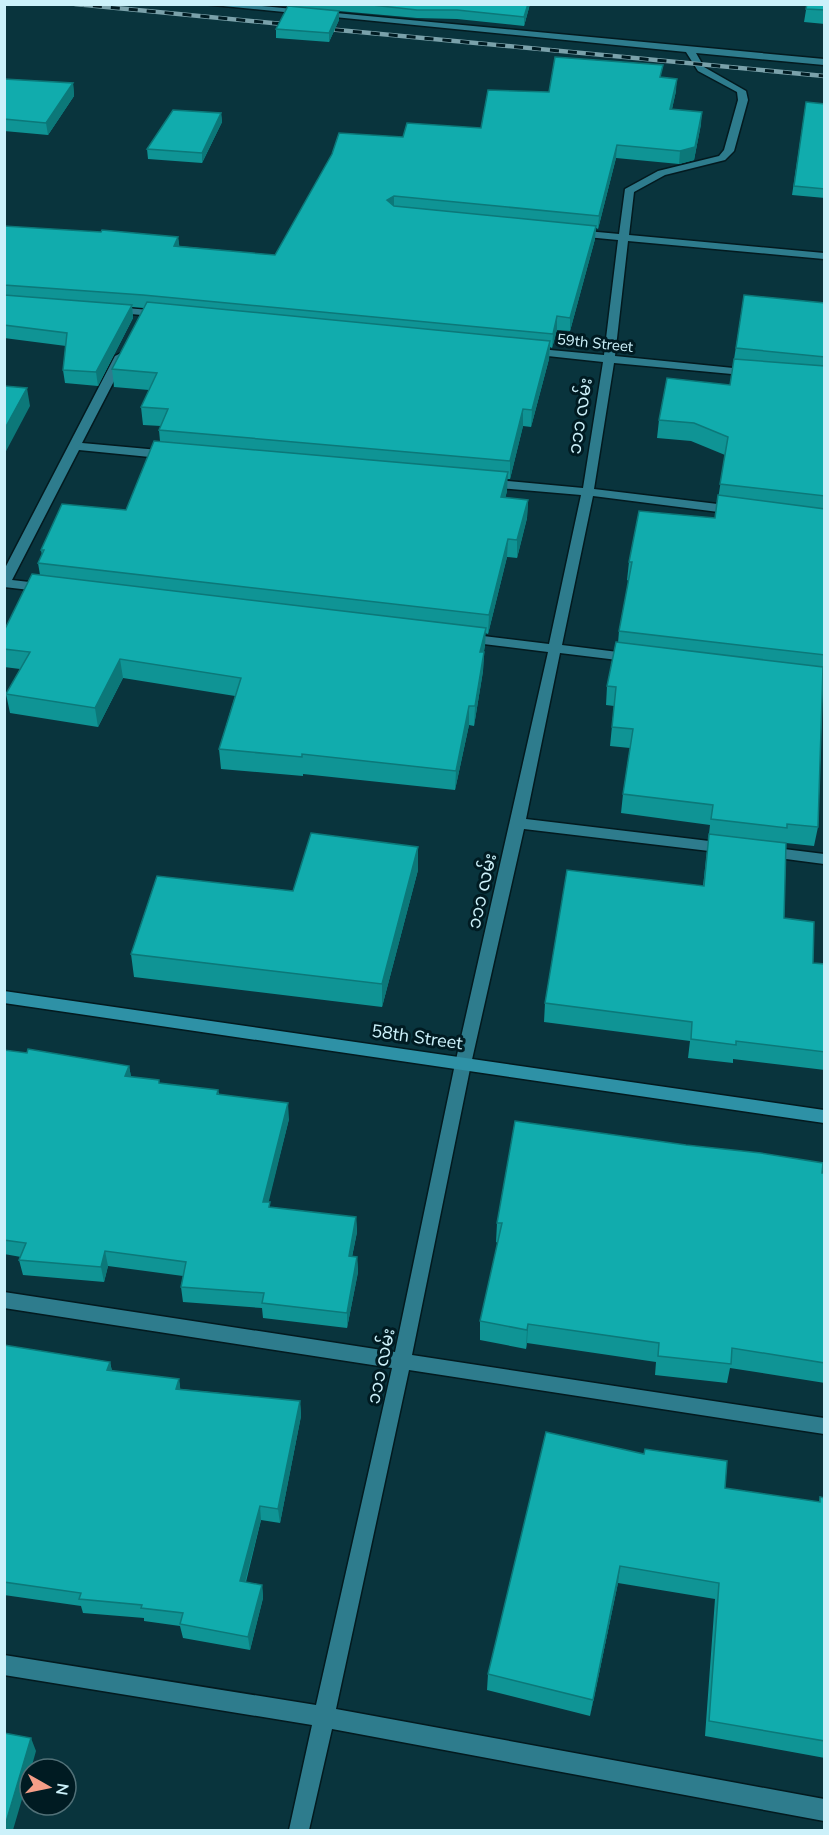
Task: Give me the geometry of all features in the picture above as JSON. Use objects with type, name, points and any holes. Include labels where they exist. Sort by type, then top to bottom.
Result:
[{"type":"main road","name":"58th Street","points":[[4,997],[825,1117]]},
{"type":"street","points":[[207,4],[825,62]]},
{"type":"street","name":"၁၁၁ လမ်း","points":[[299,1830],[402,1362],[462,1064],[518,823],[588,492],[609,359],[629,191],[641,181],[722,158],[729,151],[743,100],[741,91],[701,69],[689,49]]},
{"type":"street","points":[[566,232],[825,256]]},
{"type":"street","points":[[97,309],[141,318],[179,316]]},
{"type":"street","points":[[63,590],[4,583],[128,343]]},
{"type":"street","name":"59th Street","points":[[514,350],[768,374]]},
{"type":"street","points":[[75,446],[182,456]]},
{"type":"street","points":[[468,482],[588,492],[742,511]]},
{"type":"street","points":[[449,636],[648,660]]},
{"type":"street","points":[[518,823],[825,859]]},
{"type":"street","points":[[4,1300],[825,1426]]},
{"type":"street","points":[[4,1665],[324,1717],[825,1810]]},
{"type":"building","points":[[363,4],[528,4],[524,17]]},
{"type":"building","points":[[807,4],[825,4],[825,10],[806,9]]},
{"type":"building","points":[[288,6],[339,11],[329,33],[276,29]]},
{"type":"building","points":[[555,57],[663,65],[660,77],[677,79],[670,109],[702,112],[695,147],[680,151],[617,145],[599,216],[394,196],[387,200],[394,206],[596,226],[570,318],[557,316],[553,334],[143,295],[4,285],[4,226],[101,232],[102,230],[178,237],[174,246],[275,255],[332,154],[339,133],[403,137],[407,123],[481,128],[488,90],[549,92]]},
{"type":"building","points":[[4,79],[73,83],[46,123],[4,119]]},
{"type":"building","points":[[806,102],[825,104],[825,189],[794,186]]},
{"type":"building","points":[[173,110],[221,113],[202,153],[147,149]]},
{"type":"building","points":[[4,295],[132,305],[96,372],[63,370],[67,333],[4,325]]},
{"type":"building","points":[[744,295],[825,303],[825,357],[736,348]]},
{"type":"building","points":[[147,302],[550,341],[532,410],[523,409],[510,461],[159,430],[168,409],[141,407],[157,373],[112,369]]},
{"type":"building","points":[[734,359],[825,366],[825,496],[720,484],[728,437],[694,423],[659,420],[667,378],[730,385]]},
{"type":"building","points":[[4,386],[27,388],[4,430]]},
{"type":"building","points":[[154,441],[508,472],[501,497],[528,500],[517,540],[508,539],[489,615],[38,563],[44,550],[41,550],[62,504],[126,510]]},
{"type":"building","points":[[718,495],[825,509],[825,655],[619,631],[639,511],[715,518]]},
{"type":"building","points":[[32,574],[486,628],[480,652],[484,652],[475,706],[469,706],[456,771],[302,754],[302,757],[219,749],[241,678],[120,659],[95,708],[6,694],[30,652],[4,649],[4,631]]},
{"type":"building","points":[[616,642],[823,667],[818,827],[787,824],[787,828],[711,819],[713,805],[623,794],[633,729],[612,727],[616,687],[607,686]]},
{"type":"building","points":[[311,833],[418,847],[382,984],[131,954],[157,876],[293,891]]},
{"type":"building","points":[[709,834],[786,843],[784,918],[814,922],[813,963],[825,964],[825,1052],[736,1041],[736,1045],[691,1039],[692,1022],[545,1003],[567,870],[704,886]]},
{"type":"building","points":[[28,1049],[129,1066],[125,1076],[159,1080],[159,1083],[218,1090],[217,1094],[288,1103],[263,1202],[270,1202],[269,1207],[356,1217],[349,1256],[357,1257],[347,1313],[262,1303],[264,1293],[181,1287],[186,1262],[105,1251],[101,1267],[19,1260],[26,1243],[4,1240],[4,1050],[27,1053]]},
{"type":"building","points":[[515,1121],[823,1163],[822,1173],[825,1173],[825,1363],[732,1348],[731,1364],[658,1356],[659,1343],[528,1324],[527,1330],[480,1321],[502,1223],[497,1223]]},
{"type":"building","points":[[4,1345],[110,1362],[107,1370],[179,1379],[176,1389],[300,1401],[278,1509],[260,1506],[240,1581],[262,1585],[248,1637],[180,1624],[183,1613],[141,1608],[142,1605],[79,1599],[81,1593],[4,1582]]},
{"type":"building","points":[[546,1432],[644,1454],[645,1449],[727,1461],[725,1488],[820,1502],[820,1497],[825,1498],[825,1741],[709,1721],[719,1583],[620,1566],[593,1700],[488,1674]]},
{"type":"building","points":[[4,1733],[31,1738],[25,1757],[18,1757],[18,1782],[4,1829]]},
{"type":"railway","points":[[75,4],[293,25]]},
{"type":"railway","points":[[317,28],[824,76]]}]
